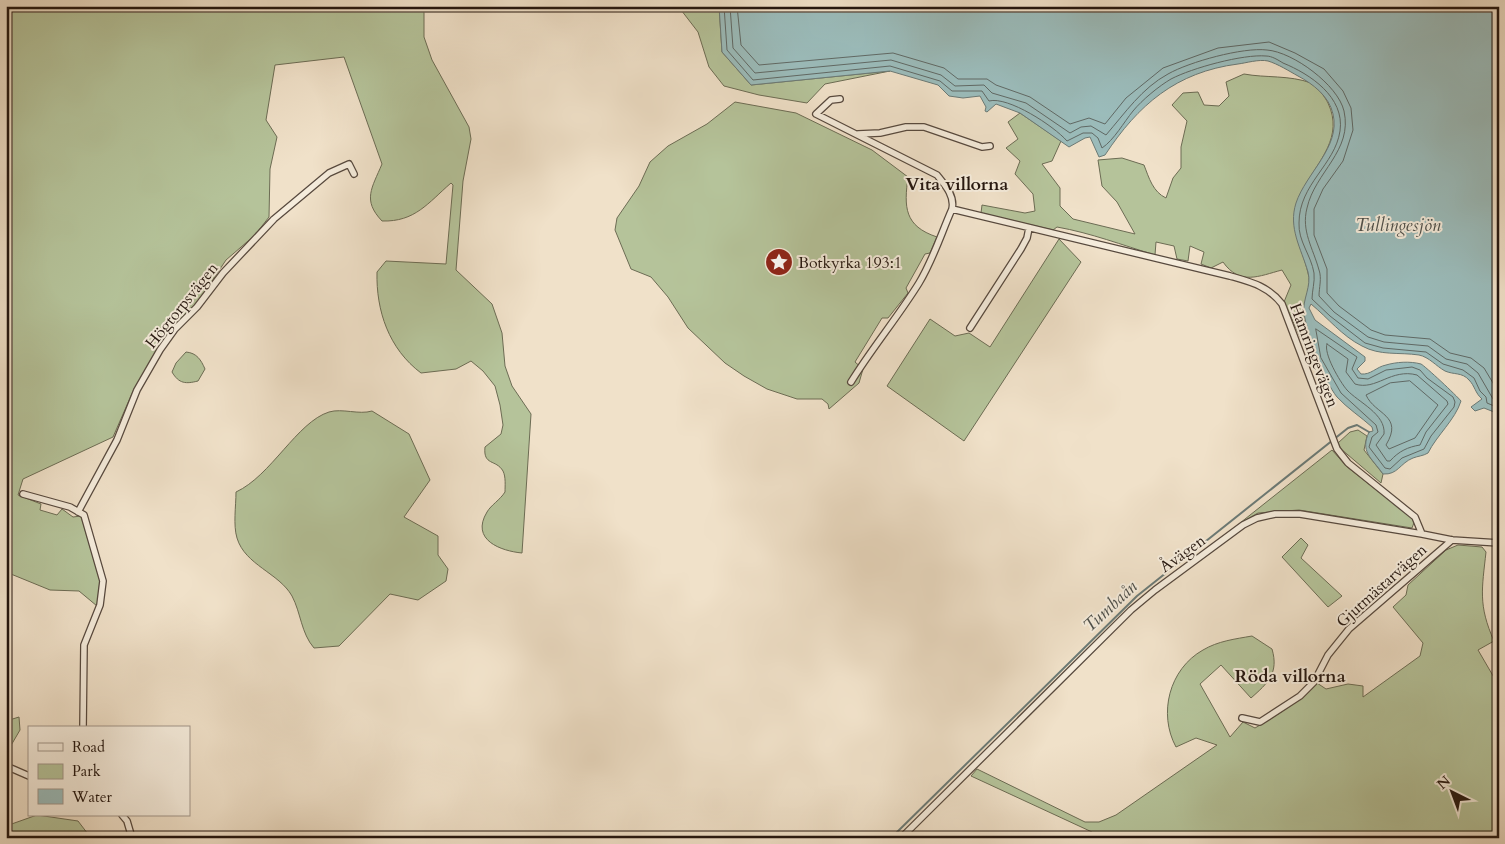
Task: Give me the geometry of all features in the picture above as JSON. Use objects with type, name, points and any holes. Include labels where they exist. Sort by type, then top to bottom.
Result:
[{"type":"street","points":[[840,99],[831,100],[816,114],[938,175],[952,198],[952,210],[931,261],[919,284],[871,348],[851,382]]},
{"type":"street","points":[[856,134],[880,133],[906,127],[924,127],[982,147],[990,146]]},
{"type":"street","name":"Högtorpsvägen","points":[[78,512],[117,440],[137,390],[160,350],[175,329],[197,307],[223,273],[274,220],[329,173],[340,166],[349,164],[354,174]]},
{"type":"street","name":"Hamringevägen","points":[[952,210],[1230,276],[1260,285],[1274,293],[1282,304],[1337,449],[1348,463],[1415,517],[1422,534]]},
{"type":"street","points":[[970,328],[1025,242],[1029,228]]},
{"type":"street","points":[[22,494],[70,506],[84,515],[103,581],[100,605],[84,645],[83,726]]},
{"type":"street","name":"Åvägen","points":[[901,838],[1131,610],[1243,525],[1275,514],[1300,514],[1422,534]]},
{"type":"street","points":[[1422,534],[1452,540],[1499,543]]},
{"type":"street","name":"Gjutmästarvägen","points":[[1242,718],[1260,722],[1300,696],[1314,682],[1328,655],[1349,629],[1452,540]]},
{"type":"street","points":[[6,766],[28,776]]},
{"type":"street","points":[[123,816],[127,821],[132,838]]},
{"type":"green space","points":[[6,6],[424,6],[424,37],[432,60],[469,127],[471,139],[463,181],[456,270],[492,304],[502,333],[505,366],[512,386],[531,414],[522,553],[497,547],[485,537],[482,530],[487,512],[505,492],[503,471],[488,460],[485,453],[485,447],[501,434],[503,425],[495,386],[483,371],[471,361],[456,369],[421,373],[400,353],[393,341],[382,315],[379,301],[377,272],[386,261],[446,264],[453,185],[451,183],[428,204],[412,215],[382,221],[376,214],[372,207],[371,194],[382,164],[344,57],[275,65],[266,120],[277,137],[270,169],[269,217],[255,235],[226,260],[198,302],[156,352],[134,389],[113,437],[23,479],[18,495],[41,504],[40,510],[57,515],[62,509],[73,517],[81,516],[100,581],[97,606],[79,591],[50,590],[6,572]]},
{"type":"green space","points":[[678,6],[719,6],[722,52],[751,85],[890,71],[825,84],[807,103],[759,95],[724,86],[709,67],[698,32]]},
{"type":"green space","points":[[1244,74],[1303,80],[1311,83],[1325,98],[1332,115],[1333,127],[1328,148],[1303,189],[1297,204],[1295,217],[1296,233],[1309,278],[1304,314],[1310,340],[1301,339],[1284,302],[1291,285],[1282,270],[1258,276],[1243,277],[1229,269],[1223,262],[1211,268],[1201,264],[1204,252],[1190,246],[1188,261],[1177,259],[1174,246],[1156,242],[1155,255],[1082,232],[1057,227],[1053,230],[981,213],[982,205],[1025,213],[1035,211],[1033,194],[1015,174],[1020,161],[1006,148],[1018,139],[1008,122],[1020,113],[1061,141],[1052,161],[1042,164],[1060,188],[1060,206],[1073,219],[1135,234],[1117,202],[1102,186],[1098,160],[1122,158],[1144,165],[1155,188],[1166,198],[1173,178],[1181,168],[1181,147],[1187,121],[1172,105],[1183,93],[1198,92],[1204,105],[1219,106],[1229,96],[1226,82]]},
{"type":"green space","points":[[735,102],[796,113],[872,150],[908,177],[906,197],[912,221],[918,227],[937,237],[930,253],[925,254],[906,288],[908,293],[888,318],[882,318],[855,362],[863,369],[859,383],[829,409],[828,404],[822,399],[797,399],[767,389],[725,363],[688,328],[668,297],[651,277],[631,269],[615,230],[617,218],[639,186],[650,162],[668,146],[707,124]]},
{"type":"green space","points":[[1059,239],[1081,262],[964,441],[887,386],[930,319],[955,336],[969,333],[990,347]]},
{"type":"green space","points":[[186,352],[198,358],[205,369],[198,381],[190,383],[180,381],[172,372],[176,363]]},
{"type":"green space","points":[[334,411],[372,411],[409,434],[430,480],[404,517],[438,536],[438,555],[448,569],[446,581],[418,600],[390,594],[339,646],[314,648],[306,636],[292,596],[279,581],[254,562],[241,547],[235,527],[236,492],[261,474],[306,426],[317,418]]},
{"type":"green space","points":[[1358,430],[1367,436],[1364,450],[1383,474],[1381,483],[1341,449],[1338,443],[1350,432]]},
{"type":"green space","points":[[1332,450],[1347,467],[1415,520],[1412,528],[1299,510],[1258,513],[1240,523]]},
{"type":"green space","points":[[1301,538],[1308,545],[1301,558],[1342,596],[1328,607],[1282,557]]},
{"type":"green space","points":[[1458,545],[1482,547],[1486,552],[1482,597],[1485,617],[1494,641],[1478,650],[1499,686],[1499,838],[1094,838],[1092,832],[971,776],[977,769],[1085,822],[1099,822],[1116,815],[1217,745],[1196,738],[1176,747],[1171,734],[1168,721],[1170,693],[1175,680],[1191,658],[1215,644],[1252,636],[1272,649],[1274,657],[1273,671],[1267,682],[1251,698],[1221,665],[1200,684],[1230,737],[1243,722],[1255,728],[1272,718],[1317,683],[1326,689],[1348,684],[1363,686],[1363,697],[1420,656],[1423,643],[1393,607],[1406,595],[1408,585],[1446,550]]},
{"type":"green space","points":[[19,717],[20,730],[6,754],[6,721]]},
{"type":"green space","points":[[34,816],[44,816],[78,821],[91,838],[6,838],[6,826]]},
{"type":"water","name":"Tullingesjön","points":[[719,6],[1499,6],[1499,414],[1484,408],[1475,411],[1471,407],[1482,399],[1466,377],[1445,371],[1423,356],[1376,351],[1362,346],[1342,332],[1311,304],[1309,308],[1315,320],[1365,357],[1365,361],[1357,369],[1361,374],[1394,363],[1408,362],[1421,364],[1461,401],[1455,415],[1428,453],[1409,460],[1396,471],[1388,474],[1383,474],[1371,459],[1366,450],[1366,445],[1369,432],[1373,431],[1372,427],[1337,397],[1327,380],[1312,345],[1304,313],[1309,277],[1294,229],[1296,203],[1332,138],[1333,114],[1328,102],[1320,91],[1276,64],[1261,60],[1216,68],[1177,83],[1145,106],[1105,155],[1099,157],[1090,137],[1069,147],[1020,113],[996,104],[987,112],[985,111],[986,107],[980,96],[963,98],[949,96],[938,85],[890,71],[751,85],[722,52]]},
{"type":"waterway","name":"Tumbaån","points":[[891,838],[1137,596],[1348,428],[1357,425],[1369,432]]},
{"type":"place","name":"Botkyrka 193:1","points":[[779,262]]},
{"type":"district","name":"Vita villorna","points":[[957,184]]},
{"type":"district","name":"Röda villorna","points":[[1290,676]]}]
